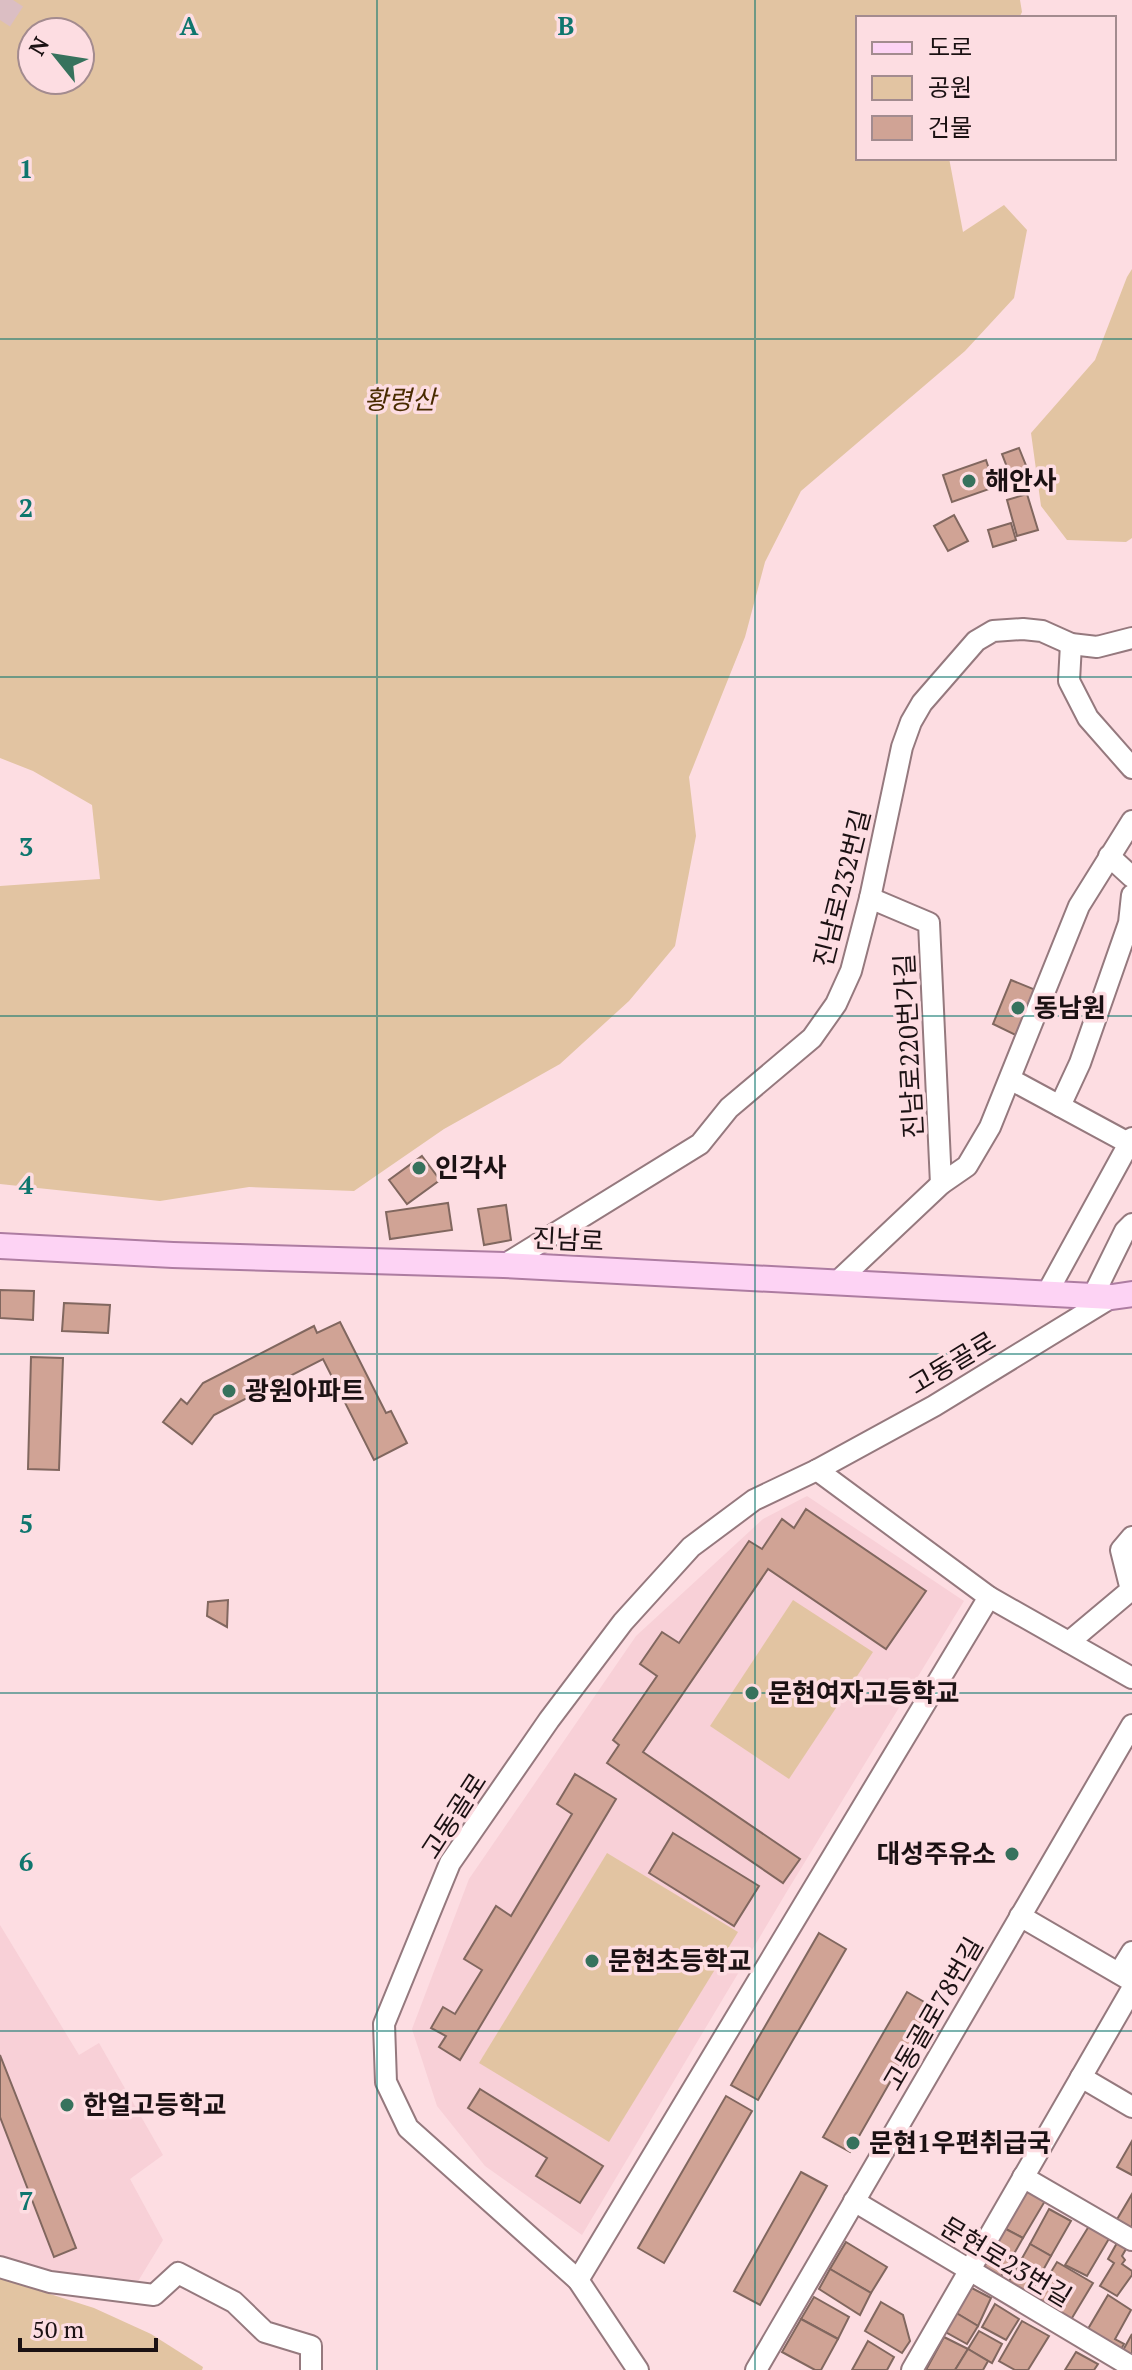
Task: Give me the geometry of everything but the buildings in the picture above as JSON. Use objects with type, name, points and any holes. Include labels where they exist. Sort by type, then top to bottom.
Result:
[{"type":"main road","name":"진남로","points":[[0,1246],[504,1265],[1112,1295]]},
{"type":"street","name":"진남로232번길","points":[[504,1265],[700,1144],[729,1108],[812,1038],[836,1004],[851,971],[902,747],[911,722],[922,703],[976,641],[993,631],[1023,629],[1042,631],[1071,644],[1097,647],[1132,638]]},
{"type":"street","points":[[1071,644],[1069,681],[1075,694],[1088,718],[1132,768]]},
{"type":"street","points":[[836,1283],[941,1184],[967,1166],[979,1148],[1079,906],[1132,821]]},
{"type":"street","points":[[1109,856],[1132,877]]},
{"type":"street","points":[[1060,1106],[1080,1063],[1130,926],[1132,895]]},
{"type":"street","name":"진남로220번가길","points":[[870,898],[929,923],[941,1184]]},
{"type":"street","points":[[1010,1079],[1131,1142],[1047,1293]]},
{"type":"street","points":[[1112,1295],[1125,1231],[1132,1224]]},
{"type":"street","name":"고동골로","points":[[638,2370],[578,2280],[408,2128],[386,2082],[384,2024],[450,1863],[549,1720],[623,1622],[691,1547],[754,1500],[817,1470],[934,1406],[1112,1295]]},
{"type":"street","points":[[817,1470],[989,1597],[1132,1678]]},
{"type":"street","points":[[1069,1642],[1131,1590],[1121,1550],[1132,1537]]},
{"type":"street","points":[[578,2280],[989,1597]]},
{"type":"street","name":"고동골로78번길","points":[[756,2370],[1132,1725]]},
{"type":"street","points":[[1020,1916],[1128,1981]]},
{"type":"street","points":[[912,2370],[1081,2077],[1128,1981],[1132,1952]]},
{"type":"street","points":[[1081,2077],[1132,2107]]},
{"type":"street","points":[[1023,2177],[1132,2240]]},
{"type":"street","name":"문현로23번길","points":[[854,2201],[1132,2367]]},
{"type":"street","points":[[0,2267],[50,2282],[154,2295],[178,2273],[234,2302],[265,2332],[311,2346],[311,2370]]},
{"type":"shaded area","points":[[807,1496],[964,1601],[582,2235],[485,2166],[437,2106],[412,2029],[469,1879],[636,1636],[763,1519]]},
{"type":"shaded area","name":"한얼고등학교","points":[[0,1925],[79,2055],[99,2043],[163,2155],[130,2179],[163,2240],[137,2283],[47,2271],[0,2259]]},
{"type":"green space","name":"황령산","points":[[0,0],[1020,0],[1020,16],[856,16],[856,160],[949,160],[963,232],[1004,205],[1027,230],[1014,298],[965,351],[801,491],[765,562],[745,637],[689,777],[696,836],[675,946],[629,1001],[560,1064],[444,1129],[354,1191],[249,1187],[160,1201],[0,1184],[0,886],[100,879],[92,805],[33,771],[0,758]]},
{"type":"green space","points":[[1132,269],[1132,538],[1126,542],[1067,540],[1041,506],[1031,433],[1095,360]]},
{"type":"green space","points":[[793,1600],[873,1652],[789,1779],[710,1726]]},
{"type":"green space","points":[[607,1853],[738,1932],[609,2142],[479,2063]]},
{"type":"green space","points":[[0,2278],[94,2308],[151,2334],[203,2367],[202,2370],[0,2370]]},
{"type":"tunnel","points":[[0,20],[13,0]]},
{"type":"place","name":"해안사","points":[[969,481]]},
{"type":"place","name":"동남원","points":[[1018,1008]]},
{"type":"place","name":"인각사","points":[[419,1168]]},
{"type":"place","name":"광원아파트","points":[[229,1391]]},
{"type":"place","name":"문현여자고등학교","points":[[752,1693]]},
{"type":"place","name":"대성주유소","points":[[1012,1854]]},
{"type":"place","name":"문현초등학교","points":[[592,1961]]},
{"type":"place","name":"한얼고등학교","points":[[67,2105]]},
{"type":"place","name":"문현1우편취급국","points":[[853,2143]]}]
